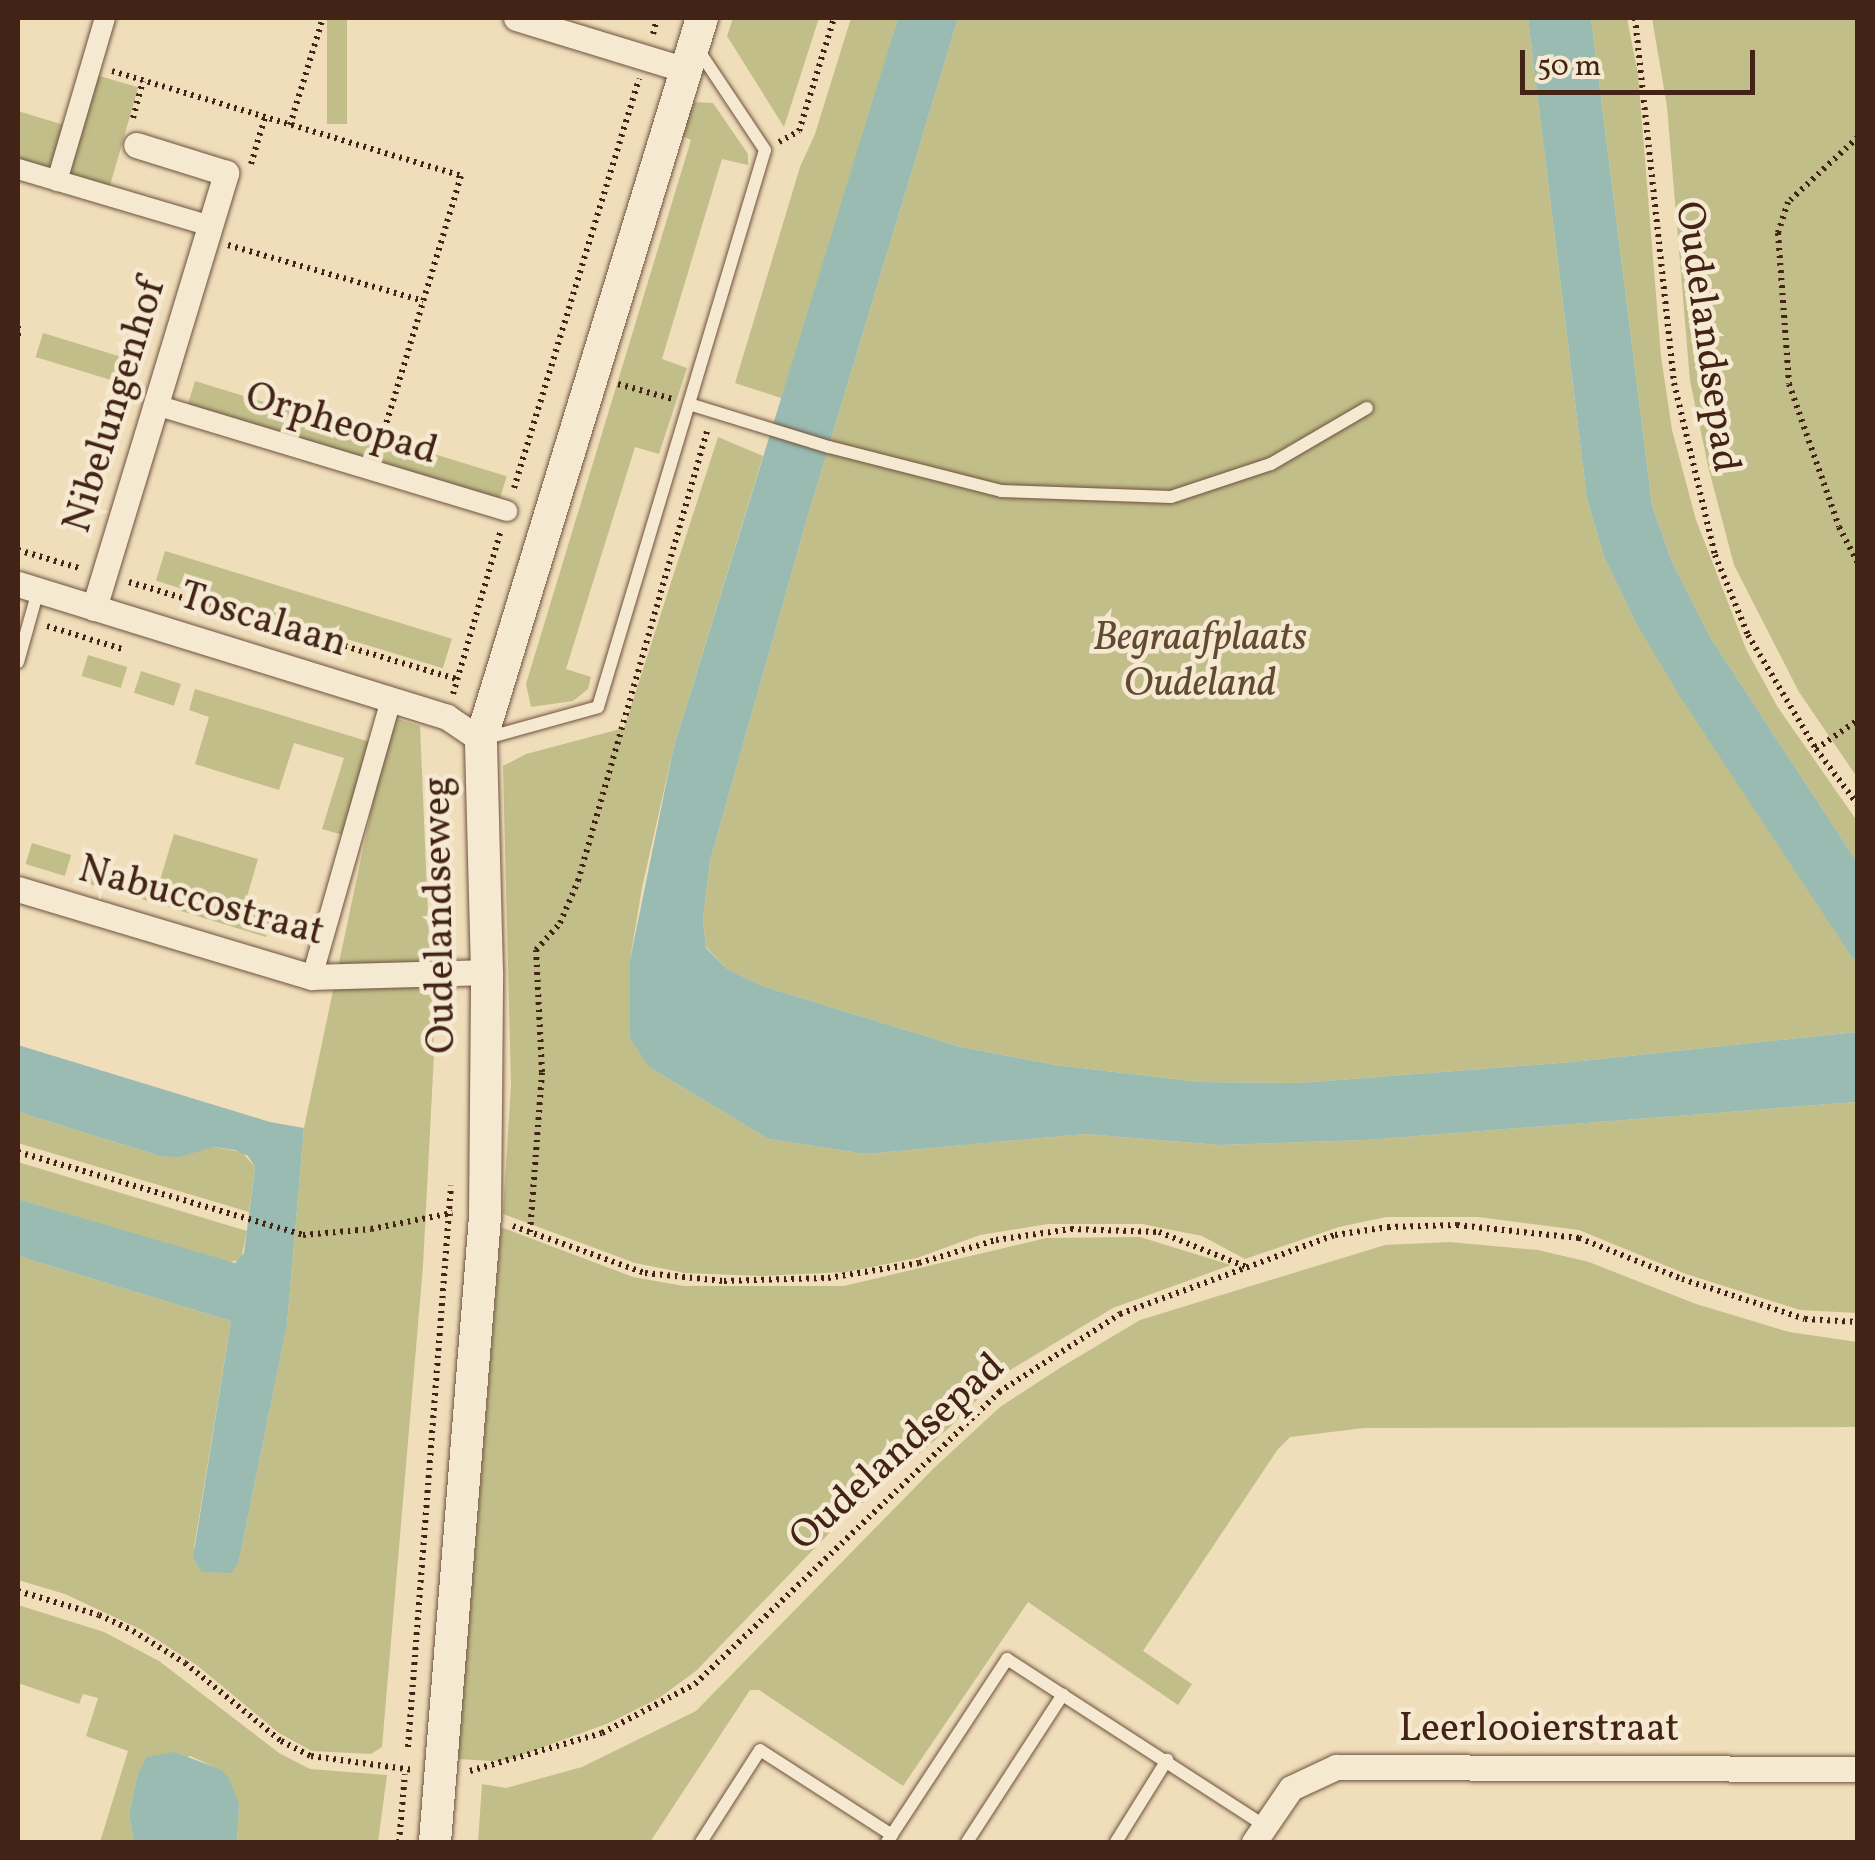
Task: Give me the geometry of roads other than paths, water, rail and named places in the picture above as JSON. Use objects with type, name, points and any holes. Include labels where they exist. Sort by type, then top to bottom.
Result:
[{"type":"street","points":[[57,180],[105,18]]},
{"type":"street","points":[[521,18],[646,56],[694,44]]},
{"type":"street","name":"Oudelandseweg","points":[[436,1842],[457,1770],[485,1217],[486,972],[481,740],[694,44]]},
{"type":"street","name":"Nibelungenhof","points":[[94,608],[156,405],[218,235],[226,172],[136,145]]},
{"type":"street","points":[[18,169],[218,235]]},
{"type":"street","name":"Orpheopad","points":[[156,405],[506,512]]},
{"type":"street","name":"Toscalaan","points":[[28,588],[447,717],[481,740]]},
{"type":"street","points":[[312,977],[391,699]]},
{"type":"street","name":"Nabuccostraat","points":[[18,889],[312,977],[486,972]]},
{"type":"street","name":"Leerlooierstraat","points":[[1259,1834],[1291,1788],[1336,1767],[1858,1769]]},
{"type":"lane","points":[[481,740],[598,708],[765,150],[694,44]]},
{"type":"lane","points":[[688,404],[828,447],[1001,491],[1171,496],[1271,464],[1366,408]]},
{"type":"lane","points":[[18,662],[28,588]]},
{"type":"lane","points":[[701,1842],[760,1750],[889,1839],[1008,1659],[1167,1760],[1259,1834]]},
{"type":"lane","points":[[966,1842],[1062,1694]]},
{"type":"lane","points":[[1116,1842],[1167,1760]]},
{"type":"water","points":[[898,18],[958,18],[806,522],[710,861],[703,919],[706,948],[727,969],[762,986],[961,1047],[1056,1065],[1199,1082],[1299,1083],[1572,1062],[1857,1032],[1857,1102],[1366,1140],[1219,1145],[1085,1134],[866,1154],[768,1139],[649,1067],[630,1038],[630,960],[673,750]]},
{"type":"water","points":[[1528,18],[1591,18],[1652,505],[1672,562],[1710,637],[1857,862],[1857,965],[1681,698],[1636,623],[1604,557],[1587,499]]},
{"type":"water","points":[[18,1045],[270,1122],[304,1128],[287,1324],[239,1561],[231,1573],[202,1572],[193,1558],[231,1321],[18,1256],[18,1199],[235,1263],[244,1253],[255,1167],[248,1156],[235,1150],[214,1147],[179,1157],[160,1156],[18,1112]]},
{"type":"water","points":[[174,1752],[220,1769],[229,1778],[239,1805],[237,1842],[134,1842],[129,1814],[138,1773],[147,1757]]},
{"type":"park label","name":"Begraafplaats Oudeland","points":[[1200,662]]}]
